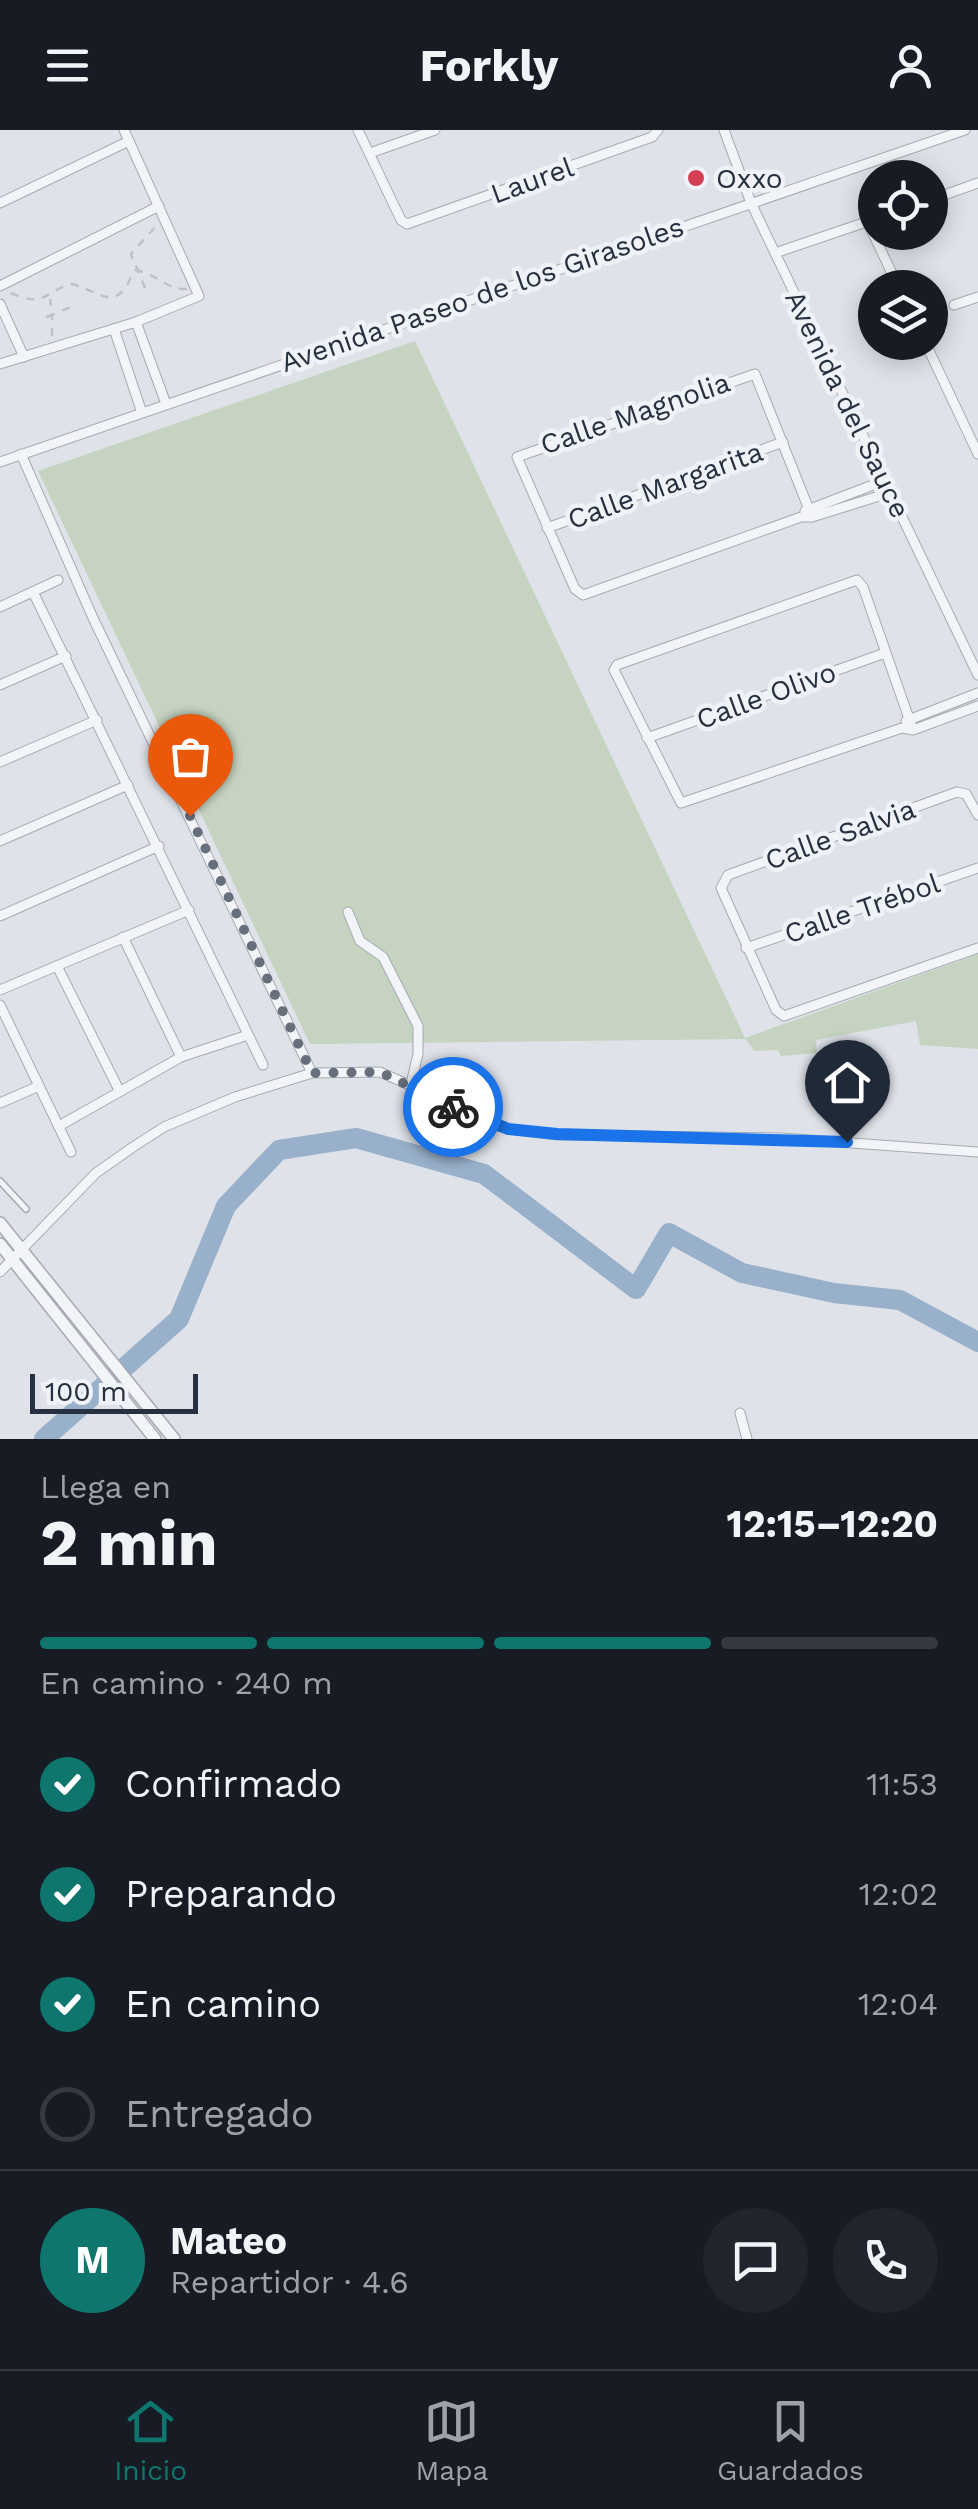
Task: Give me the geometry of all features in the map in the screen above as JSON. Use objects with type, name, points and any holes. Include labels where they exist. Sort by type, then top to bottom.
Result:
[{"type":"street","points":[[0,364],[136,322],[196,299],[200,292],[124,130]]},
{"type":"street","points":[[358,130],[370,152],[435,130]]},
{"type":"street","name":"Avenida del Sauce","points":[[724,130],[751,203],[978,675]]},
{"type":"street","name":"Avenida Paseo de los Girasoles","points":[[0,462],[165,401],[965,130]]},
{"type":"street","name":"Laurel","points":[[370,152],[404,223],[658,132]]},
{"type":"street","points":[[0,203],[129,140]]},
{"type":"street","points":[[948,194],[978,183]]},
{"type":"street","points":[[1,285],[159,206]]},
{"type":"street","points":[[775,254],[858,225]]},
{"type":"street","points":[[954,305],[978,297]]},
{"type":"street","points":[[0,304],[24,357]]},
{"type":"street","points":[[136,322],[165,401]]},
{"type":"street","points":[[114,328],[141,410]]},
{"type":"street","points":[[934,360],[978,454]]},
{"type":"street","name":"Calle Magnolia","points":[[547,528],[517,457],[755,374],[783,442]]},
{"type":"street","points":[[783,442],[807,514]]},
{"type":"street","name":"Calle Margarita","points":[[547,528],[783,442]]},
{"type":"street","points":[[21,454],[108,650],[312,1073]]},
{"type":"street","points":[[547,528],[579,594],[587,596],[807,514],[886,480]]},
{"type":"street","points":[[807,514],[892,492]]},
{"type":"street","points":[[0,607],[58,580]]},
{"type":"street","points":[[908,729],[908,717],[860,582],[615,668],[681,804],[978,706]]},
{"type":"street","points":[[33,592],[262,1065]]},
{"type":"street","name":"Calle Olivo","points":[[647,738],[885,653]]},
{"type":"street","points":[[0,685],[66,656]]},
{"type":"street","points":[[908,717],[978,692]]},
{"type":"street","points":[[0,762],[97,720]]},
{"type":"street","points":[[0,840],[128,785]]},
{"type":"street","name":"Calle Salvia","points":[[746,948],[722,884],[728,875],[963,792],[978,815]]},
{"type":"street","points":[[0,916],[158,846]]},
{"type":"street","name":"Calle Trébol","points":[[746,948],[978,868]]},
{"type":"street","points":[[0,990],[190,910]]},
{"type":"street","points":[[348,912],[360,941],[383,957],[418,1026],[418,1054],[411,1084]]},
{"type":"street","points":[[123,937],[181,1057]]},
{"type":"street","points":[[746,948],[776,1010],[784,1016],[978,948]]},
{"type":"street","points":[[57,966],[119,1090]]},
{"type":"street","points":[[0,1005],[71,1152]]},
{"type":"street","points":[[59,1126],[181,1057],[248,1035]]},
{"type":"street","points":[[0,1272],[96,1173],[164,1127],[235,1096],[312,1073],[380,1072],[481,1120],[524,1131],[782,1138],[978,1152]]},
{"type":"street","points":[[0,1103],[39,1086]]},
{"type":"street","points":[[0,1223],[24,1249],[156,1439]]},
{"type":"street","points":[[0,1244],[75,1322],[174,1439]]},
{"type":"street","points":[[740,1413],[746,1439]]},
{"type":"lane","points":[[0,1180],[26,1209]]},
{"type":"path","points":[[145,288],[134,270],[132,249],[164,219]]},
{"type":"path","points":[[134,270],[154,274],[172,288],[189,288]]},
{"type":"path","points":[[1,285],[31,300],[50,298],[72,284],[103,298],[117,296],[134,270]]},
{"type":"path","points":[[50,298],[52,337]]},
{"type":"path","points":[[49,316],[73,306]]},
{"type":"green space","points":[[415,341],[745,1038],[978,954],[978,1049],[920,1045],[916,1021],[816,1040],[817,1053],[781,1056],[778,1050],[755,1051],[745,1039],[310,1044],[38,471]]},
{"type":"waterway","points":[[44,1439],[179,1319],[226,1206],[279,1150],[356,1138],[484,1174],[636,1289],[669,1233],[742,1273],[834,1293],[900,1300],[978,1342]]},
{"type":"way so far","points":[[190,816],[312,1073],[380,1072],[453,1107]]},
{"type":"place","name":"Oxxo","points":[[696,178]]},
{"type":"route","points":[[453,1107],[508,1129],[557,1134],[847,1142]]}]
